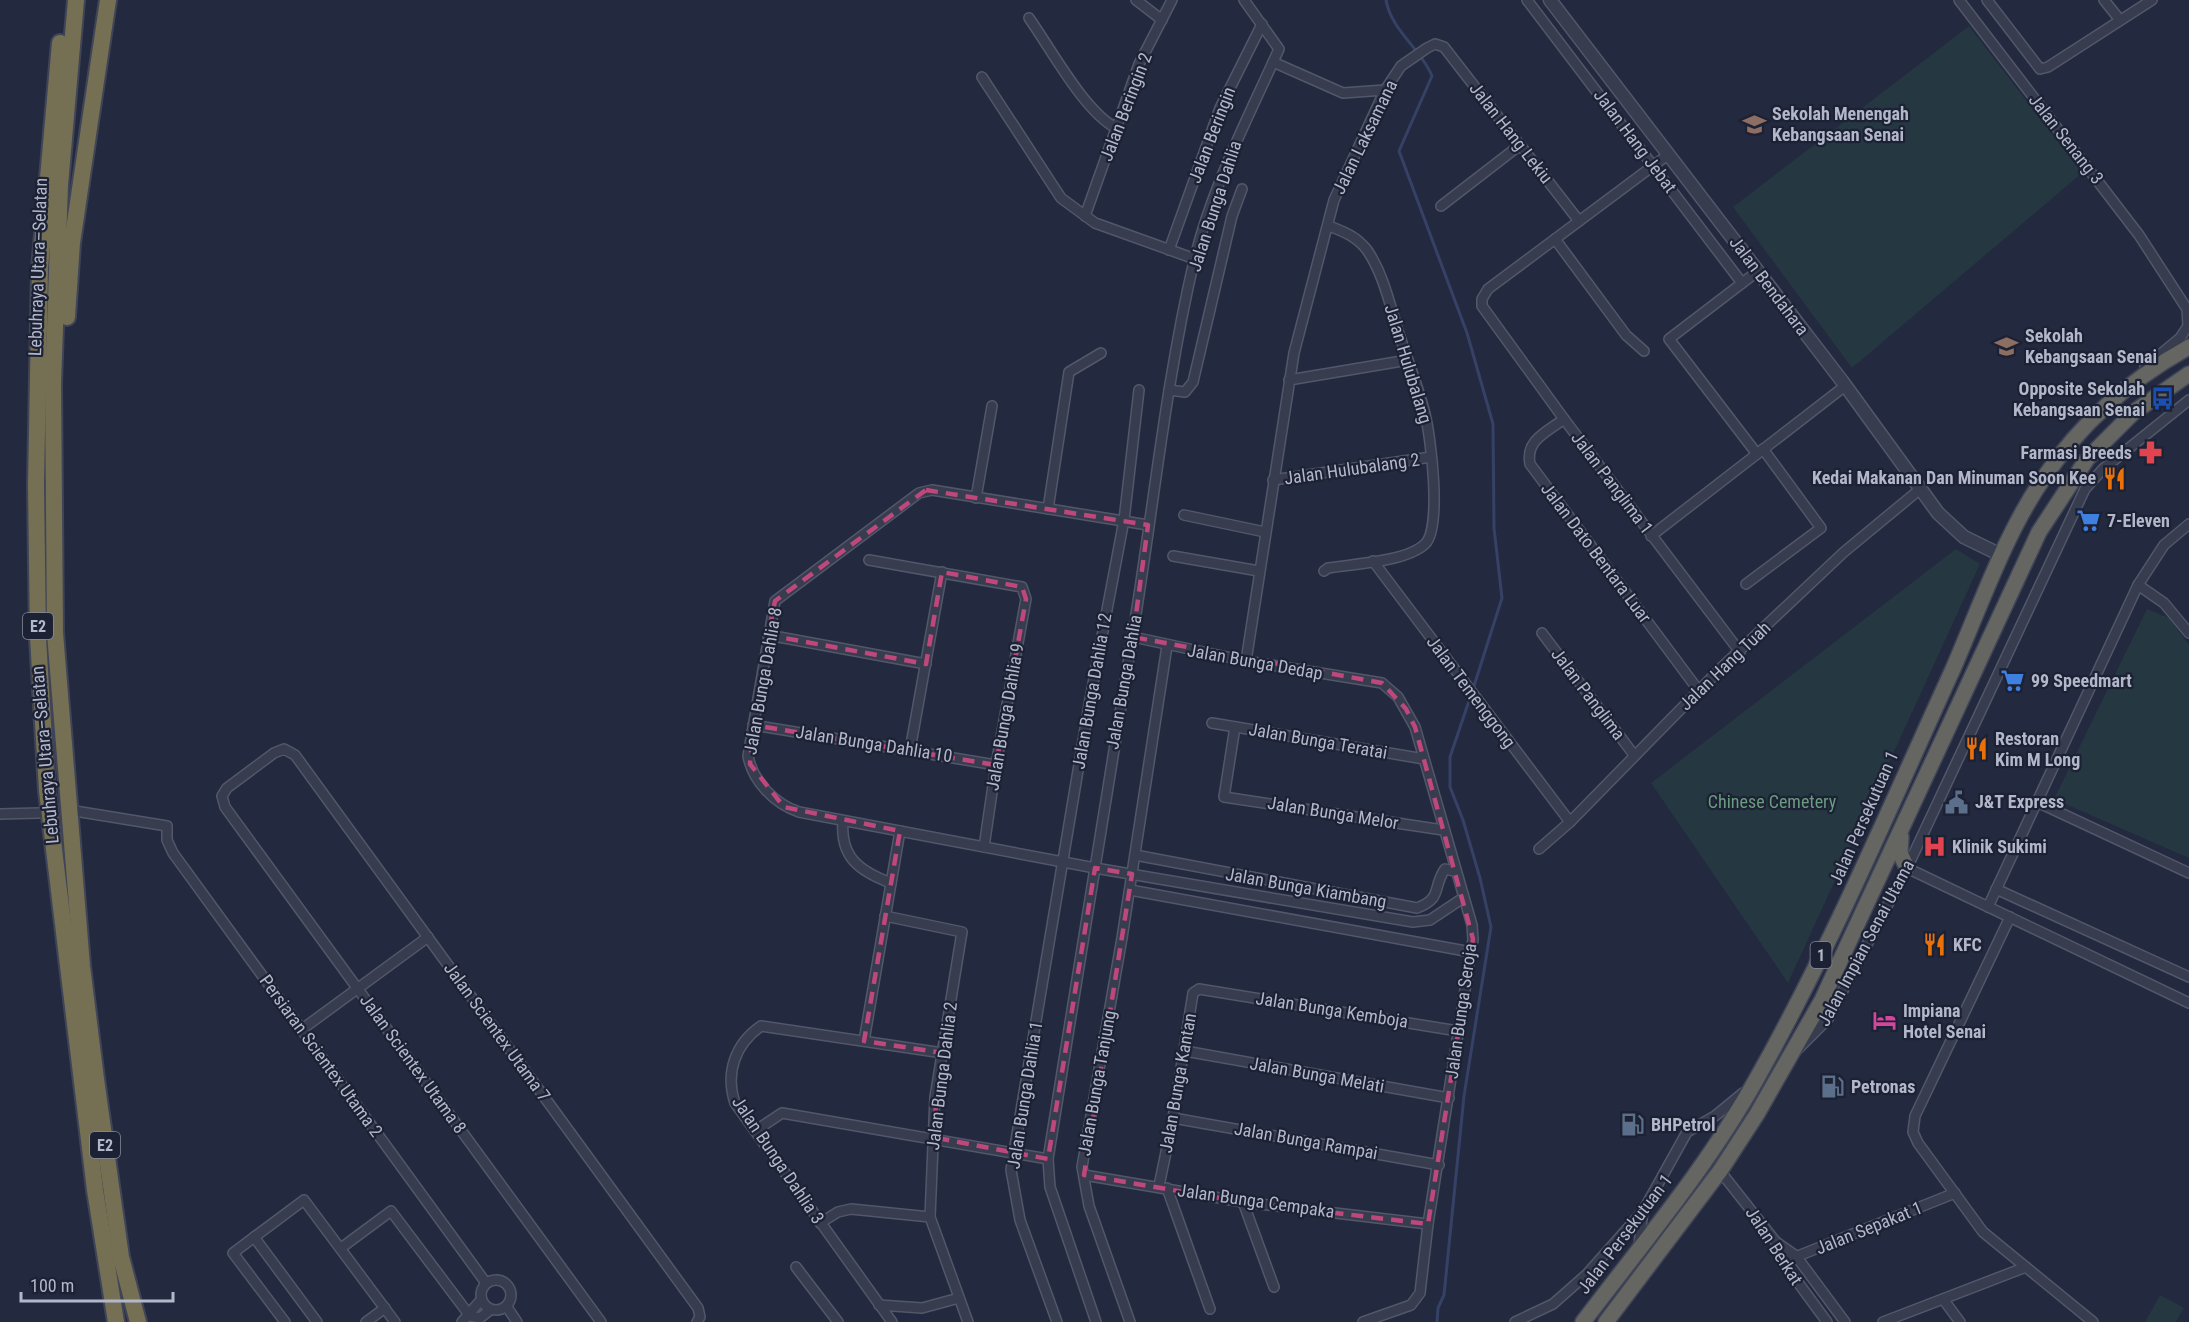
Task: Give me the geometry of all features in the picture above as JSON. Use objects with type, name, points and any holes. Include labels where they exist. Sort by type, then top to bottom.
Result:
[{"type":"highway","name":"Lebuhraya Utara–Selatan","points":[[64,0],[40,268],[36,484],[38,637],[50,814],[92,1168],[116,1322]]},
{"type":"highway","name":"Lebuhraya Utara–Selatan","points":[[76,0],[60,185],[53,384],[55,633],[82,966],[120,1246],[138,1322]]},
{"type":"highway","points":[[54,497],[72,243],[108,0]]},
{"type":"highway","name":"Jalan Persekutuan 1","points":[[1583,1322],[1673,1207],[1755,1082],[1842,913],[2001,555],[2042,479],[2073,440],[2111,400],[2163,361],[2189,347]]},
{"type":"highway","name":"1","points":[[1606,1322],[1720,1171],[1757,1114],[1822,1000],[2039,532],[2086,459],[2134,412],[2189,374]]},
{"type":"highway","points":[[1902,825],[1900,853],[1907,868]]},
{"type":"street","points":[[1136,0],[1162,20]]},
{"type":"street","name":"Jalan Beringin 2","points":[[1085,216],[1139,64],[1172,0]]},
{"type":"street","points":[[1244,0],[1262,24]]},
{"type":"street","name":"Jalan Hang Jebat","points":[[1527,0],[1742,283]]},
{"type":"street","name":"Jalan Bendahara","points":[[1551,0],[1845,386],[1919,489],[1958,533],[2001,555]]},
{"type":"street","name":"Jalan Senang 3","points":[[1959,0],[2136,231],[2187,309],[2188,326],[2180,338],[2127,382],[2111,400]]},
{"type":"street","points":[[1987,0],[2040,69],[2048,67],[2152,0]]},
{"type":"street","points":[[2104,0],[2120,20]]},
{"type":"street","points":[[1029,18],[1091,108],[1104,121],[1116,128]]},
{"type":"street","name":"Jalan Bunga Dahlia","points":[[1096,1322],[1050,1187],[1048,1160],[1132,638],[1169,390],[1195,259],[1246,116],[1278,51],[1278,45],[1262,24]]},
{"type":"street","name":"Jalan Beringin","points":[[1169,250],[1220,108],[1262,24]]},
{"type":"street","name":"Jalan Hang Lekiu","points":[[1427,48],[1435,44],[1442,46],[1579,221]]},
{"type":"street","name":"Jalan Laksamana","points":[[1246,661],[1289,380],[1334,200],[1385,90],[1401,66],[1427,48]]},
{"type":"street","points":[[1273,62],[1343,93],[1385,90]]},
{"type":"street","points":[[982,76],[1061,198],[1095,223],[1195,259]]},
{"type":"street","points":[[1441,206],[1520,145]]},
{"type":"street","points":[[1644,351],[1626,335],[1555,239],[1670,154]]},
{"type":"street","points":[[1169,390],[1185,392],[1193,382],[1232,216],[1242,189]]},
{"type":"street","name":"Jalan Hulubalang","points":[[1329,226],[1350,234],[1367,251],[1381,278],[1425,412],[1431,457],[1433,521],[1430,538],[1410,554],[1373,561]]},
{"type":"street","name":"Jalan Panglima 1","points":[[1555,239],[1488,289],[1482,299],[1485,313],[1740,652]]},
{"type":"street","points":[[1746,584],[1821,528],[1669,339],[1758,271]]},
{"type":"street","name":"Jalan Senang 3","points":[[2170,281],[2189,303]]},
{"type":"street","points":[[1048,509],[1070,372],[1101,353]]},
{"type":"street","points":[[1289,380],[1408,360]]},
{"type":"street","points":[[1651,536],[1845,386]]},
{"type":"street","name":"Jalan Bunga Dahlia 12","points":[[1063,862],[1124,520],[1139,390]]},
{"type":"street","name":"Jalan Impian Senai Utama","points":[[1790,1055],[1816,1034],[1828,1019],[1907,868],[2020,622],[2085,489],[2103,469],[2189,400]]},
{"type":"street","points":[[976,498],[992,406]]},
{"type":"street","name":"Jalan Dato Bentara Luar","points":[[1564,419],[1532,443],[1527,453],[1530,464],[1698,691]]},
{"type":"street","name":"Jalan Hulubalang 2","points":[[1273,480],[1431,457]]},
{"type":"street","name":"Jalan Hang Tuah","points":[[1539,849],[1570,822],[1698,691],[1844,552],[1919,489]]},
{"type":"street","name":"Jalan Bunga Dahlia 8","points":[[1148,525],[932,490],[919,493],[775,601],[748,756],[750,764],[769,793],[784,807],[843,821],[1095,868],[1413,922],[1430,920],[1463,898]]},
{"type":"street","points":[[1184,515],[1265,532]]},
{"type":"street","points":[[1988,907],[2138,585],[2164,545],[2189,524]]},
{"type":"street","points":[[1173,556],[1259,571]]},
{"type":"street","points":[[869,560],[942,572],[910,750]]},
{"type":"street","points":[[1324,571],[1328,568],[1373,561]]},
{"type":"street","name":"Jalan Temenggong","points":[[1373,561],[1570,822]]},
{"type":"street","name":"Jalan Bunga Dahlia 9","points":[[942,572],[1022,587],[1026,598],[996,765],[984,847]]},
{"type":"street","points":[[2138,585],[2164,603],[2189,633]]},
{"type":"street","name":"Jalan Panglima","points":[[1542,633],[1634,755]]},
{"type":"street","points":[[768,635],[926,664]]},
{"type":"street","name":"Jalan Bunga Dedap","points":[[1132,638],[1246,661],[1379,683]]},
{"type":"street","name":"Jalan Bunga Tanjung","points":[[1130,1322],[1089,1206],[1082,1167],[1130,890],[1167,646]]},
{"type":"street","name":"Jalan Bunga Seroja","points":[[1363,1322],[1411,1305],[1417,1300],[1471,952],[1472,925],[1454,871],[1415,727],[1398,697],[1379,683]]},
{"type":"street","name":"Jalan Bunga Teratai","points":[[1212,723],[1424,759]]},
{"type":"street","name":"Jalan Bunga Dahlia 10","points":[[753,725],[996,765]]},
{"type":"street","name":"Jalan Bunga Melor","points":[[1235,727],[1224,797],[1443,830]]},
{"type":"street","name":"Jalan Scientex Utama 7","points":[[225,807],[222,796],[227,788],[274,753],[284,749],[295,755],[698,1308],[700,1317],[697,1322]]},
{"type":"street","points":[[2037,802],[2189,873]]},
{"type":"street","name":"Jalan Scientex Utama 8","points":[[225,807],[601,1322]]},
{"type":"street","name":"Persiaran Scientex Utama 2","points":[[75,811],[167,826],[167,840],[173,853],[486,1283]]},
{"type":"street","points":[[0,814],[39,813]]},
{"type":"street","points":[[843,821],[843,846],[853,861],[878,878],[891,883]]},
{"type":"street","points":[[864,1041],[900,831]]},
{"type":"street","name":"Jalan Bunga Kiambang","points":[[1135,855],[1417,908],[1430,903],[1436,896],[1440,877],[1445,869],[1454,871]]},
{"type":"street","name":"Jalan Bunga Dahlia 1","points":[[1057,1322],[1020,1220],[1013,1184],[1013,1154],[1063,862]]},
{"type":"street","points":[[1907,868],[2189,1003]]},
{"type":"street","points":[[1996,889],[2189,977]]},
{"type":"street","name":"Jalan Bunga Kiambang","points":[[1130,890],[1471,952]]},
{"type":"street","name":"Jalan Bunga Dahlia 2","points":[[885,916],[962,932],[932,1137],[930,1216],[968,1322]]},
{"type":"street","points":[[2010,917],[1913,1123],[1913,1132],[1918,1143],[1983,1232],[2093,1322]]},
{"type":"street","points":[[301,1030],[428,938]]},
{"type":"street","name":"Jalan Bunga Kemboja","points":[[1205,989],[1458,1031]]},
{"type":"street","name":"Jalan Bunga Kantan","points":[[1163,1187],[1193,993],[1205,989]]},
{"type":"street","name":"Jalan Bunga Dahlia 3","points":[[892,1322],[735,1103],[730,1078],[736,1054],[746,1037],[761,1026],[943,1053]]},
{"type":"street","name":"Jalan Bunga Melati","points":[[1185,1051],[1449,1098]]},
{"type":"street","points":[[1515,1322],[1553,1304],[1587,1274],[1643,1211],[1687,1132],[1729,1107],[1755,1082]]},
{"type":"street","points":[[755,1131],[782,1113],[932,1137],[1048,1160]]},
{"type":"street","name":"Jalan Bunga Rampai","points":[[1173,1118],[1439,1165]]},
{"type":"street","name":"Jalan Berkat","points":[[1720,1171],[1776,1242],[1783,1262],[1827,1322]]},
{"type":"street","name":"Jalan Bunga Cempaka","points":[[1084,1175],[1243,1202],[1428,1224]]},
{"type":"street","points":[[1163,1187],[1210,1309]]},
{"type":"street","name":"Jalan Sepakat 1","points":[[1783,1262],[1955,1193]]},
{"type":"street","points":[[285,1322],[233,1253],[304,1200],[395,1322]]},
{"type":"street","points":[[1243,1202],[1274,1287]]},
{"type":"street","points":[[820,1223],[844,1209],[930,1216]]},
{"type":"street","points":[[341,1248],[392,1211],[466,1319]]},
{"type":"street","points":[[1639,1250],[1643,1211]]},
{"type":"street","points":[[254,1237],[317,1322]]},
{"type":"street","points":[[1776,1242],[1796,1256],[1845,1322]]},
{"type":"street","points":[[796,1267],[838,1322]]},
{"type":"street","points":[[1883,1322],[2026,1267]]},
{"type":"street","points":[[500,1280],[507,1284],[511,1292],[511,1300],[507,1307],[500,1311],[490,1310],[481,1300],[481,1291],[486,1283],[500,1280]]},
{"type":"street","points":[[879,1305],[922,1308],[959,1298]]},
{"type":"street","points":[[1943,1299],[1960,1322]]},
{"type":"street","points":[[466,1319],[481,1300]]},
{"type":"street","points":[[507,1307],[517,1322]]},
{"type":"street","points":[[366,1322],[385,1308]]},
{"type":"street","points":[[466,1319],[480,1318],[490,1310]]},
{"type":"highlighted area","points":[[926,490],[1148,525],[1133,637],[1382,683],[1406,709],[1415,727],[1473,939],[1428,1224],[1243,1202],[1084,1175],[1132,874],[1095,868],[1048,1159],[932,1137],[943,1053],[864,1041],[900,831],[784,807],[750,764],[753,725],[996,765],[1026,599],[1022,587],[942,572],[926,664],[768,635],[775,601]]},
{"type":"green space","points":[[1969,26],[2082,173],[1852,368],[1733,207]]},
{"type":"green space","name":"Chinese Cemetery","points":[[1956,549],[1980,564],[1788,983],[1651,783]]},
{"type":"green space","points":[[2147,609],[2169,618],[2189,645],[2189,858],[2054,799]]},
{"type":"green space","points":[[2160,1295],[2184,1308],[2176,1322],[2145,1322]]},
{"type":"waterway","points":[[1386,0],[1394,21],[1432,76],[1399,151],[1467,333],[1493,424],[1494,528],[1502,598],[1473,689]]},
{"type":"waterway","points":[[1437,1322],[1438,1308],[1444,1295],[1464,1096],[1491,927],[1480,878],[1463,820],[1450,787],[1450,757],[1471,695]]},
{"type":"place","name":"Sekolah Menengah Kebangsaan Senai","points":[[1754,124]]},
{"type":"place","name":"Sekolah Kebangsaan Senai","points":[[2007,346]]},
{"type":"place","name":"Opposite Sekolah Kebangsaan Senai","points":[[2163,399]]},
{"type":"place","name":"Farmasi Breeds","points":[[2150,453]]},
{"type":"place","name":"Kedai Makanan Dan Minuman Soon Kee","points":[[2114,478]]},
{"type":"place","name":"7-Eleven","points":[[2089,521]]},
{"type":"place","name":"99 Speedmart","points":[[2013,681]]},
{"type":"place","name":"Restoran Kim M Long","points":[[1977,749]]},
{"type":"place","name":"J&T Express","points":[[1957,802]]},
{"type":"place","name":"Klinik Sukimi","points":[[1934,847]]},
{"type":"place","name":"KFC","points":[[1935,945]]},
{"type":"place","name":"Impiana Hotel Senai","points":[[1885,1021]]},
{"type":"place","name":"Petronas","points":[[1833,1087]]},
{"type":"place","name":"BHPetrol","points":[[1633,1125]]}]
